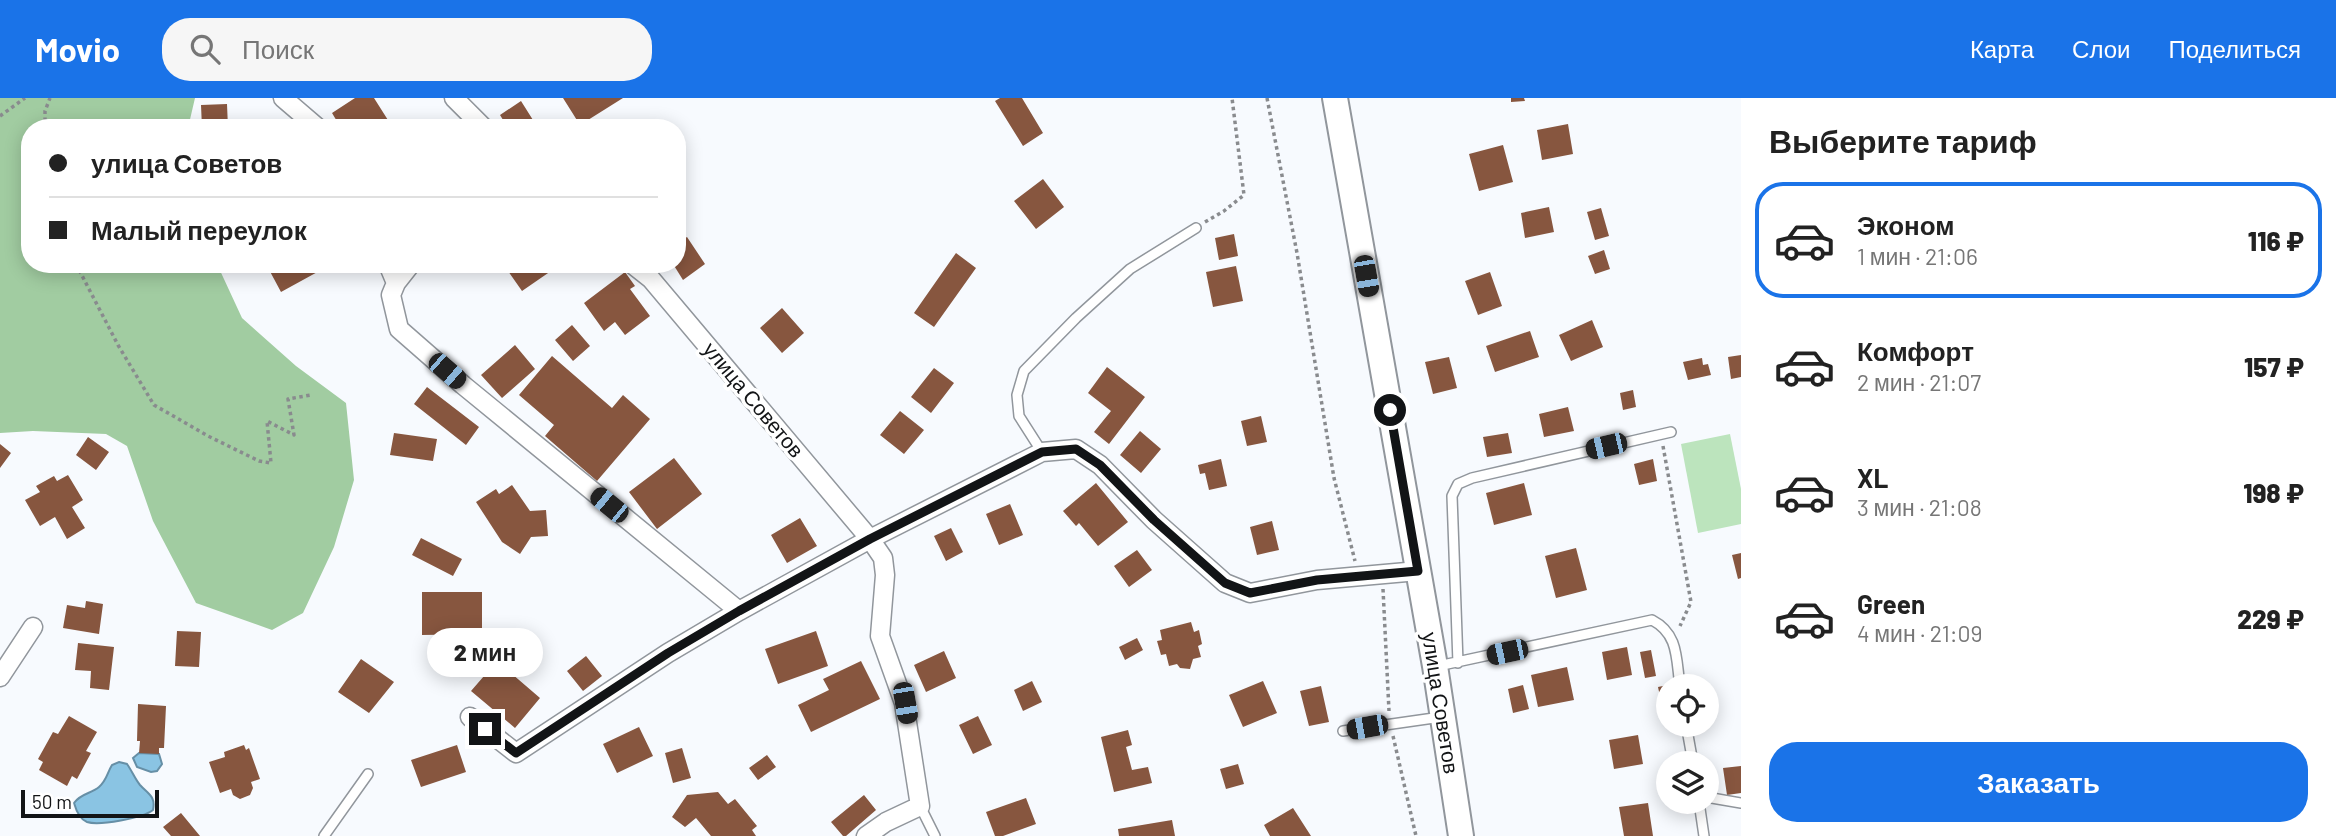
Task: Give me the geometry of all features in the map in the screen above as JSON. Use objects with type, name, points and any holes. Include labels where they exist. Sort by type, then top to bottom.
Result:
[{"type":"main road","name":"улица Советов","points":[[1335,98],[1418,571],[1447,665],[1443,717],[1461,836]]},
{"type":"street","points":[[283,98],[308,119]]},
{"type":"street","points":[[454,98],[475,119]]},
{"type":"street","points":[[392,273],[396,283]]},
{"type":"street","points":[[404,273],[391,295],[399,329],[473,394],[739,611]]},
{"type":"street","name":"улица Советов","points":[[643,273],[870,539],[883,558],[885,575],[880,636],[905,703],[920,806]]},
{"type":"street","points":[[470,717],[516,753],[668,653],[739,611],[870,539],[1042,452],[1076,449],[1100,465],[1154,520],[1225,583],[1250,593],[1317,580],[1418,571]]},
{"type":"street","points":[[0,677],[33,627]]},
{"type":"street","points":[[866,836],[886,822],[920,806]]},
{"type":"lane","points":[[1042,452],[1019,416],[1017,395],[1024,371],[1076,318],[1130,269],[1196,228]]},
{"type":"lane","points":[[1671,432],[1472,478],[1458,484],[1452,496],[1447,665],[1652,620],[1665,627],[1673,640],[1678,674]]},
{"type":"lane","points":[[1343,731],[1443,717]]},
{"type":"lane","points":[[324,836],[368,774]]},
{"type":"lane","points":[[1719,799],[1741,803]]},
{"type":"lane","points":[[920,806],[935,836]]},
{"type":"lane","points":[[1701,814],[1704,836]]},
{"type":"path","points":[[0,116],[25,98]]},
{"type":"path","points":[[45,119],[50,98]]},
{"type":"path","points":[[1196,228],[1244,195],[1232,98]]},
{"type":"path","points":[[1267,98],[1297,253],[1334,478],[1359,576]]},
{"type":"path","points":[[81,273],[118,345],[154,405],[208,436],[259,461],[271,463],[267,421],[294,435],[288,399],[311,395]]},
{"type":"path","points":[[1660,434],[1690,602],[1673,640]]},
{"type":"path","points":[[1382,574],[1390,723],[1416,836]]},
{"type":"green space","points":[[0,98],[195,98],[190,119],[21,119],[21,273],[221,273],[242,318],[296,366],[346,403],[354,480],[334,547],[303,613],[272,630],[196,603],[153,521],[127,446],[106,434],[33,431],[0,433]]},
{"type":"green space","points":[[1730,434],[1741,489],[1741,524],[1698,533],[1681,444]]},
{"type":"water","points":[[139,753],[159,754],[162,764],[157,771],[151,772],[137,767],[133,758]]},
{"type":"water","points":[[119,762],[127,764],[138,783],[151,796],[153,810],[121,820],[101,823],[84,821],[74,803],[99,787],[112,765]]},
{"type":"building","points":[[355,98],[374,98],[387,119],[336,119],[332,113]]},
{"type":"building","points":[[563,98],[623,98],[590,119],[576,119]]},
{"type":"building","points":[[1000,98],[1022,98],[1043,133],[1023,146],[995,101]]},
{"type":"building","points":[[1511,98],[1524,98],[1525,101],[1511,102]]},
{"type":"building","points":[[521,101],[532,119],[502,119],[500,115]]},
{"type":"building","points":[[227,104],[228,119],[202,119],[201,105]]},
{"type":"building","points":[[1568,124],[1573,154],[1542,160],[1537,130]]},
{"type":"building","points":[[1503,145],[1513,182],[1479,191],[1469,154]]},
{"type":"building","points":[[1043,179],[1064,207],[1036,229],[1014,201]]},
{"type":"building","points":[[1549,207],[1554,232],[1525,238],[1521,213]]},
{"type":"building","points":[[1601,208],[1609,236],[1595,240],[1587,212]]},
{"type":"building","points":[[1234,234],[1238,256],[1219,260],[1215,238]]},
{"type":"building","points":[[686,238],[705,264],[683,280],[679,273],[686,273]]},
{"type":"building","points":[[1604,250],[1610,269],[1595,274],[1588,256]]},
{"type":"building","points":[[956,253],[976,268],[934,327],[914,313]]},
{"type":"building","points":[[1236,266],[1243,301],[1213,307],[1206,272]]},
{"type":"building","points":[[1490,272],[1502,306],[1478,315],[1465,281]]},
{"type":"building","points":[[271,273],[316,273],[281,292]]},
{"type":"building","points":[[509,273],[548,273],[522,291]]},
{"type":"building","points":[[626,273],[635,286],[630,289],[650,316],[625,335],[615,322],[604,331],[584,303]]},
{"type":"building","points":[[782,308],[804,333],[782,353],[760,328]]},
{"type":"building","points":[[1592,320],[1603,347],[1571,361],[1559,335]]},
{"type":"building","points":[[572,325],[590,346],[573,361],[555,340]]},
{"type":"building","points":[[1530,331],[1539,357],[1495,372],[1486,346]]},
{"type":"building","points":[[515,345],[535,369],[502,398],[481,375]]},
{"type":"building","points":[[1741,355],[1741,377],[1731,379],[1728,357]]},
{"type":"building","points":[[552,356],[612,408],[623,395],[650,419],[597,481],[545,436],[554,425],[519,395]]},
{"type":"building","points":[[1449,357],[1457,388],[1433,394],[1425,362]]},
{"type":"building","points":[[1702,358],[1703,365],[1708,364],[1711,375],[1688,380],[1683,362]]},
{"type":"building","points":[[1107,367],[1145,397],[1109,444],[1094,432],[1111,411],[1088,393]]},
{"type":"building","points":[[934,368],[954,383],[931,413],[911,397]]},
{"type":"building","points":[[427,387],[479,427],[466,445],[414,404]]},
{"type":"building","points":[[1633,390],[1636,407],[1623,410],[1620,393]]},
{"type":"building","points":[[1568,407],[1574,431],[1544,437],[1539,414]]},
{"type":"building","points":[[900,411],[924,430],[904,454],[880,435]]},
{"type":"building","points":[[1261,416],[1267,442],[1247,446],[1241,421]]},
{"type":"building","points":[[1140,431],[1161,449],[1141,473],[1120,455]]},
{"type":"building","points":[[394,433],[437,439],[433,461],[390,455]]},
{"type":"building","points":[[1508,433],[1512,453],[1487,457],[1483,437]]},
{"type":"building","points":[[88,437],[109,452],[96,470],[76,455]]},
{"type":"building","points":[[0,444],[11,453],[0,468]]},
{"type":"building","points":[[674,458],[702,494],[657,529],[629,492]]},
{"type":"building","points":[[1221,459],[1227,486],[1209,490],[1205,473],[1200,474],[1198,465]]},
{"type":"building","points":[[1653,459],[1657,481],[1639,485],[1634,464]]},
{"type":"building","points":[[68,475],[83,500],[72,507],[85,528],[67,539],[55,517],[40,526],[25,500],[40,492],[36,486],[54,476],[57,481]]},
{"type":"building","points":[[1096,483],[1128,522],[1098,546],[1079,523],[1076,526],[1063,511]]},
{"type":"building","points":[[1524,483],[1532,515],[1494,525],[1486,493]]},
{"type":"building","points":[[512,485],[530,511],[546,510],[548,536],[531,537],[520,554],[502,542],[476,502],[496,489],[499,494]]},
{"type":"building","points":[[1010,504],[1023,535],[999,545],[986,514]]},
{"type":"building","points":[[800,518],[817,546],[787,563],[771,535]]},
{"type":"building","points":[[1272,521],[1279,550],[1257,555],[1250,527]]},
{"type":"building","points":[[951,528],[963,552],[946,561],[934,536]]},
{"type":"building","points":[[421,538],[462,559],[453,576],[412,555]]},
{"type":"building","points":[[1576,548],[1587,590],[1556,598],[1545,556]]},
{"type":"building","points":[[1137,550],[1152,570],[1129,587],[1114,566]]},
{"type":"building","points":[[1741,553],[1741,578],[1738,579],[1732,555]]},
{"type":"building","points":[[422,592],[482,592],[482,634],[422,635]]},
{"type":"building","points":[[86,601],[103,604],[99,634],[63,628],[67,605],[85,608]]},
{"type":"building","points":[[1191,622],[1194,632],[1199,630],[1202,644],[1198,646],[1201,657],[1193,659],[1190,669],[1180,668],[1177,664],[1169,666],[1166,654],[1161,655],[1157,641],[1162,640],[1160,630]]},
{"type":"building","points":[[177,631],[201,632],[199,667],[175,666]]},
{"type":"building","points":[[816,631],[828,666],[778,684],[765,649]]},
{"type":"building","points":[[1137,638],[1143,650],[1125,660],[1119,647]]},
{"type":"building","points":[[78,643],[114,647],[109,690],[90,688],[91,671],[75,670]]},
{"type":"building","points":[[1627,647],[1632,675],[1607,680],[1602,652]]},
{"type":"building","points":[[1651,650],[1656,676],[1645,678],[1640,652]]},
{"type":"building","points":[[944,651],[956,678],[926,692],[914,665]]},
{"type":"building","points":[[586,656],[602,676],[583,691],[567,671]]},
{"type":"building","points":[[361,659],[394,682],[369,713],[338,692]]},
{"type":"building","points":[[497,661],[540,698],[515,728],[471,691]]},
{"type":"building","points":[[861,661],[880,699],[811,732],[798,705],[829,690],[823,679]]},
{"type":"building","points":[[1567,667],[1574,700],[1538,707],[1531,675]]},
{"type":"building","points":[[1032,681],[1042,702],[1023,711],[1014,690]]},
{"type":"building","points":[[1263,681],[1277,713],[1243,727],[1229,695]]},
{"type":"building","points":[[1523,685],[1529,709],[1513,713],[1508,689]]},
{"type":"building","points":[[1321,686],[1329,722],[1309,726],[1300,691]]},
{"type":"building","points":[[138,704],[166,706],[164,748],[159,748],[159,754],[139,753]]},
{"type":"building","points":[[69,716],[97,732],[86,751],[91,753],[77,779],[72,776],[67,786],[39,770],[43,762],[38,759],[53,732],[58,734]]},
{"type":"building","points":[[978,716],[992,745],[973,754],[959,725]]},
{"type":"building","points":[[639,727],[653,756],[617,773],[603,744]]},
{"type":"building","points":[[1128,730],[1132,745],[1126,747],[1132,770],[1148,767],[1152,783],[1114,792],[1101,737]]},
{"type":"building","points":[[1638,735],[1643,764],[1614,769],[1609,740]]},
{"type":"building","points":[[244,745],[246,750],[249,748],[260,779],[251,782],[253,788],[250,795],[240,799],[233,795],[231,789],[220,793],[209,762],[225,757],[224,752]]},
{"type":"building","points":[[457,745],[466,772],[421,787],[411,760]]},
{"type":"building","points":[[682,748],[691,778],[673,783],[665,753]]},
{"type":"building","points":[[767,755],[776,767],[758,780],[749,768]]},
{"type":"building","points":[[1238,764],[1244,784],[1226,789],[1220,769]]},
{"type":"building","points":[[1741,766],[1741,793],[1727,795],[1723,768]]},
{"type":"building","points":[[718,792],[728,804],[735,799],[757,826],[752,830],[756,836],[711,836],[696,818],[685,827],[672,817],[687,795]]},
{"type":"building","points":[[864,795],[876,810],[843,836],[831,822]]},
{"type":"building","points":[[1026,798],[1036,824],[1003,836],[995,836],[986,812]]},
{"type":"building","points":[[1648,803],[1653,836],[1624,836],[1619,807]]},
{"type":"building","points":[[1293,808],[1311,836],[1270,836],[1264,825]]},
{"type":"building","points":[[181,813],[200,836],[171,836],[163,827]]},
{"type":"building","points":[[1172,820],[1175,836],[1119,836],[1118,829]]},
{"type":"route","points":[[485,729],[516,753],[668,653],[739,611],[870,539],[1042,452],[1076,449],[1100,465],[1154,520],[1225,583],[1250,593],[1317,580],[1418,571],[1390,410]]}]
